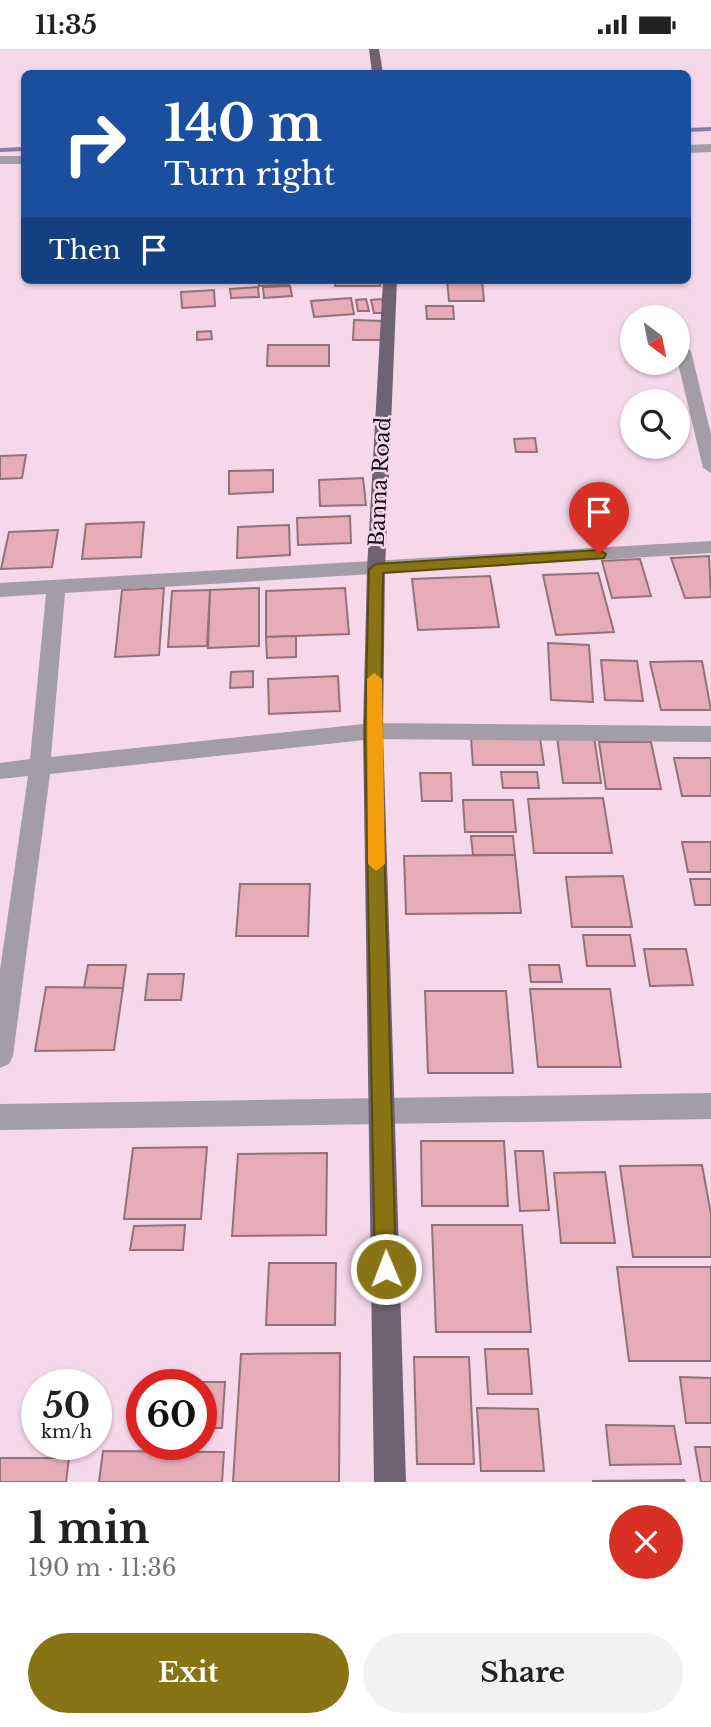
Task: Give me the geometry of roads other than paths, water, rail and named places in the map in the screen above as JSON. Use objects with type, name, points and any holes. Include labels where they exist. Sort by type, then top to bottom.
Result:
[{"type":"main road","points":[[374,49],[378,70]]},
{"type":"main road","name":"Banna Road","points":[[390,284],[376,569],[373,731],[390,1482]]},
{"type":"street","points":[[691,149],[711,148]]},
{"type":"street","points":[[0,160],[21,160]]},
{"type":"street","points":[[689,375],[711,468]]},
{"type":"street","points":[[0,590],[711,547]]},
{"type":"street","points":[[0,1056],[40,767],[56,586]]},
{"type":"street","points":[[0,771],[373,731],[711,734]]},
{"type":"street","points":[[0,1118],[382,1109],[711,1106]]},
{"type":"waterway","points":[[691,130],[711,129]]},
{"type":"waterway","points":[[0,150],[21,149]]}]
